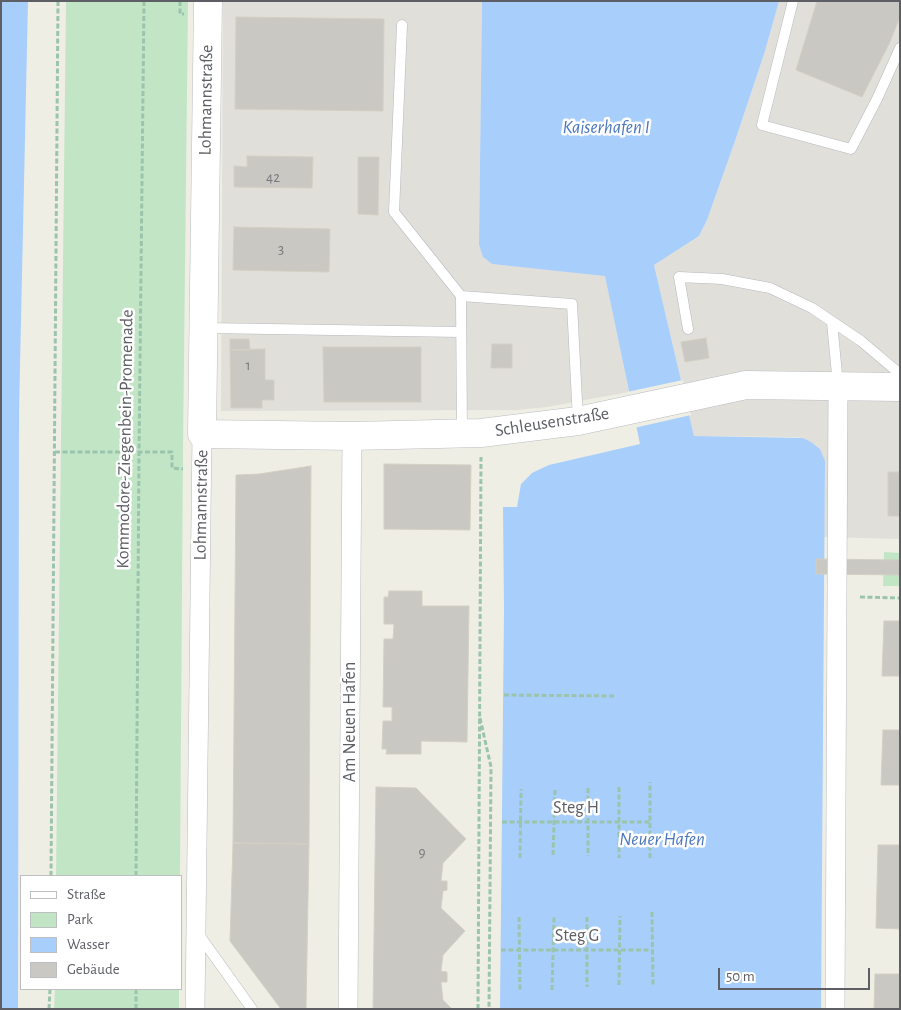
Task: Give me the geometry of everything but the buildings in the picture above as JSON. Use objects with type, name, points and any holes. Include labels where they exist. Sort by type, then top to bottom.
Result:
[{"type":"street","name":"Lohmannstraße","points":[[195,1009],[208,1]]},
{"type":"street","name":"Schleusenstraße","points":[[202,434],[352,436],[472,434],[578,421],[746,385],[900,386]]},
{"type":"street","points":[[835,1009],[838,386]]},
{"type":"street","name":"Am Neuen Hafen","points":[[348,1009],[352,436]]},
{"type":"lane","points":[[793,1],[762,124],[851,149],[877,99],[900,48]]},
{"type":"lane","points":[[402,25],[394,212],[461,296],[462,332],[472,434]]},
{"type":"lane","points":[[688,329],[679,278],[722,278],[770,288],[812,308],[861,341],[900,374]]},
{"type":"lane","points":[[461,296],[572,304],[578,421]]},
{"type":"lane","points":[[832,322],[838,386]]},
{"type":"lane","points":[[203,328],[462,332]]},
{"type":"lane","points":[[195,930],[252,1009]]},
{"type":"path","points":[[51,875],[58,1]]},
{"type":"path","name":"Kommodore-Ziegenbein-Promenade","points":[[136,875],[144,1]]},
{"type":"path","points":[[472,434],[479,711],[478,1009]]},
{"type":"path","points":[[55,452],[172,452],[172,468],[201,469]]},
{"type":"path","points":[[860,597],[900,598]]},
{"type":"path","points":[[504,695],[615,696]]},
{"type":"path","points":[[479,711],[491,767],[489,1009]]},
{"type":"path","points":[[650,782],[650,858]]},
{"type":"path","points":[[619,787],[619,858]]},
{"type":"path","points":[[588,788],[588,856]]},
{"type":"path","points":[[520,858],[521,789]]},
{"type":"path","points":[[553,855],[555,789]]},
{"type":"path","name":"Steg H","points":[[502,822],[651,822]]},
{"type":"path","points":[[652,912],[652,987]]},
{"type":"path","points":[[619,985],[620,916]]},
{"type":"path","points":[[519,917],[520,992]]},
{"type":"path","points":[[552,990],[554,917]]},
{"type":"path","points":[[587,917],[587,987]]},
{"type":"path","name":"Steg G","points":[[501,950],[652,950]]},
{"type":"path","points":[[49,1009],[50,990]]},
{"type":"path","points":[[136,990],[136,1009]]},
{"type":"shaded area","points":[[223,1],[482,1],[479,245],[483,257],[492,264],[605,275],[629,392],[547,407],[517,410],[221,411]]},
{"type":"shaded area","points":[[779,1],[900,1],[900,539],[824,537],[825,471],[820,449],[803,438],[694,436],[654,265],[699,236],[707,220],[765,51]]},
{"type":"green space","points":[[66,1],[188,1],[180,875],[56,875]]},
{"type":"green space","points":[[884,552],[900,553],[900,586],[883,586]]},
{"type":"green space","points":[[55,990],[179,990],[179,1009],[54,1009]]},
{"type":"water","points":[[1,1],[28,1],[19,411],[18,1009],[1,1009]]},
{"type":"water","name":"Neuer Hafen","points":[[482,1],[779,1],[765,51],[707,220],[699,236],[654,265],[694,436],[803,438],[820,449],[825,461],[821,1009],[500,1009],[504,609],[503,507],[517,507],[521,484],[538,470],[549,465],[640,444],[605,276],[492,264],[483,257],[479,245]]},
{"type":"pier","points":[[683,380],[691,415],[634,428],[627,392]]},
{"type":"water label","name":"Kaiserhafen I","points":[[606,127]]}]
